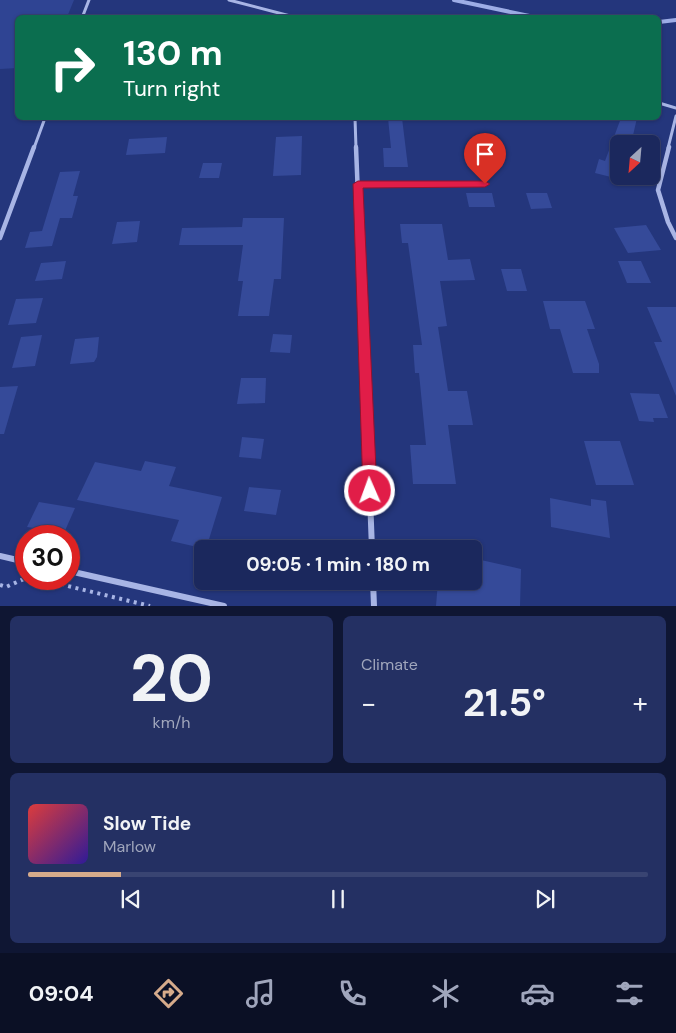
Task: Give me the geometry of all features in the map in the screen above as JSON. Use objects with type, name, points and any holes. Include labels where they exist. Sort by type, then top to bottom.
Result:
[{"type":"street","points":[[83,15],[89,0]]},
{"type":"street","points":[[229,0],[286,15]]},
{"type":"street","points":[[661,104],[676,108]]},
{"type":"street","points":[[676,116],[658,190],[668,222],[676,238]]},
{"type":"street","points":[[0,238],[44,120]]},
{"type":"street","points":[[355,120],[372,540]]},
{"type":"street","points":[[0,556],[15,559]]},
{"type":"street","points":[[80,573],[224,606]]},
{"type":"street","points":[[374,590],[374,606]]},
{"type":"lane","points":[[358,184],[485,184]]},
{"type":"path","points":[[0,586],[6,587],[15,583]]},
{"type":"path","points":[[80,589],[150,606]]},
{"type":"shaded area","points":[[0,0],[74,0],[68,15],[15,15],[15,68],[0,69]]},
{"type":"building","points":[[388,120],[402,120],[408,167],[384,167],[383,148],[391,148]]},
{"type":"building","points":[[620,120],[637,120],[633,135],[615,135]]},
{"type":"building","points":[[302,136],[301,175],[273,176],[276,137]]},
{"type":"building","points":[[167,137],[165,153],[126,155],[129,139]]},
{"type":"building","points":[[610,148],[610,177],[595,173],[599,159],[605,161]]},
{"type":"building","points":[[203,163],[222,163],[219,178],[199,178]]},
{"type":"building","points":[[80,171],[73,196],[78,196],[72,218],[60,218],[52,246],[25,248],[30,232],[42,231],[60,172]]},
{"type":"building","points":[[466,193],[492,193],[495,207],[469,207]]},
{"type":"building","points":[[526,193],[547,193],[552,208],[531,209]]},
{"type":"building","points":[[243,218],[284,218],[281,279],[274,279],[269,316],[238,316],[243,281],[238,281],[243,245],[179,245],[182,228],[242,227]]},
{"type":"building","points":[[140,221],[137,242],[112,244],[117,222]]},
{"type":"building","points":[[400,224],[442,224],[448,260],[470,259],[475,280],[440,281],[447,326],[438,327],[448,391],[467,391],[473,425],[448,425],[456,484],[413,484],[410,445],[426,445],[419,373],[415,373],[413,345],[422,345],[408,243],[402,243]]},
{"type":"building","points":[[646,225],[661,250],[628,253],[614,228]]},
{"type":"building","points":[[66,261],[62,279],[35,281],[41,263]]},
{"type":"building","points":[[618,261],[641,261],[651,283],[627,283]]},
{"type":"building","points":[[501,269],[521,269],[527,291],[507,291]]},
{"type":"building","points":[[43,298],[36,323],[8,325],[16,299]]},
{"type":"building","points":[[543,301],[585,301],[595,329],[587,329],[599,364],[599,373],[573,373],[560,329],[550,329]]},
{"type":"building","points":[[647,307],[676,307],[676,396],[654,342],[662,342]]},
{"type":"building","points":[[273,334],[292,335],[290,353],[270,352]]},
{"type":"building","points":[[42,335],[35,366],[12,368],[21,337]]},
{"type":"building","points":[[99,337],[97,357],[94,362],[70,364],[75,339]]},
{"type":"building","points":[[241,378],[266,378],[265,403],[237,404]]},
{"type":"building","points":[[18,386],[4,434],[0,434],[0,387]]},
{"type":"building","points":[[630,393],[659,394],[668,418],[653,418],[654,422],[639,421]]},
{"type":"building","points":[[242,437],[264,439],[261,459],[239,457]]},
{"type":"building","points":[[584,441],[620,441],[634,485],[596,485]]},
{"type":"building","points":[[145,461],[176,467],[169,486],[222,497],[209,540],[194,540],[194,546],[171,541],[179,520],[77,500],[95,462],[141,471]]},
{"type":"building","points":[[249,487],[281,490],[276,515],[244,511]]},
{"type":"building","points":[[550,498],[591,506],[591,499],[606,501],[610,538],[551,527]]},
{"type":"building","points":[[39,502],[75,508],[68,525],[28,525]]},
{"type":"building","points":[[482,560],[521,569],[520,606],[436,606],[437,590],[482,590]]},
{"type":"waterway","points":[[454,0],[525,15]]},
{"type":"waterway","points":[[661,22],[676,20]]},
{"type":"route","points":[[370,491],[358,184],[485,184]]}]
